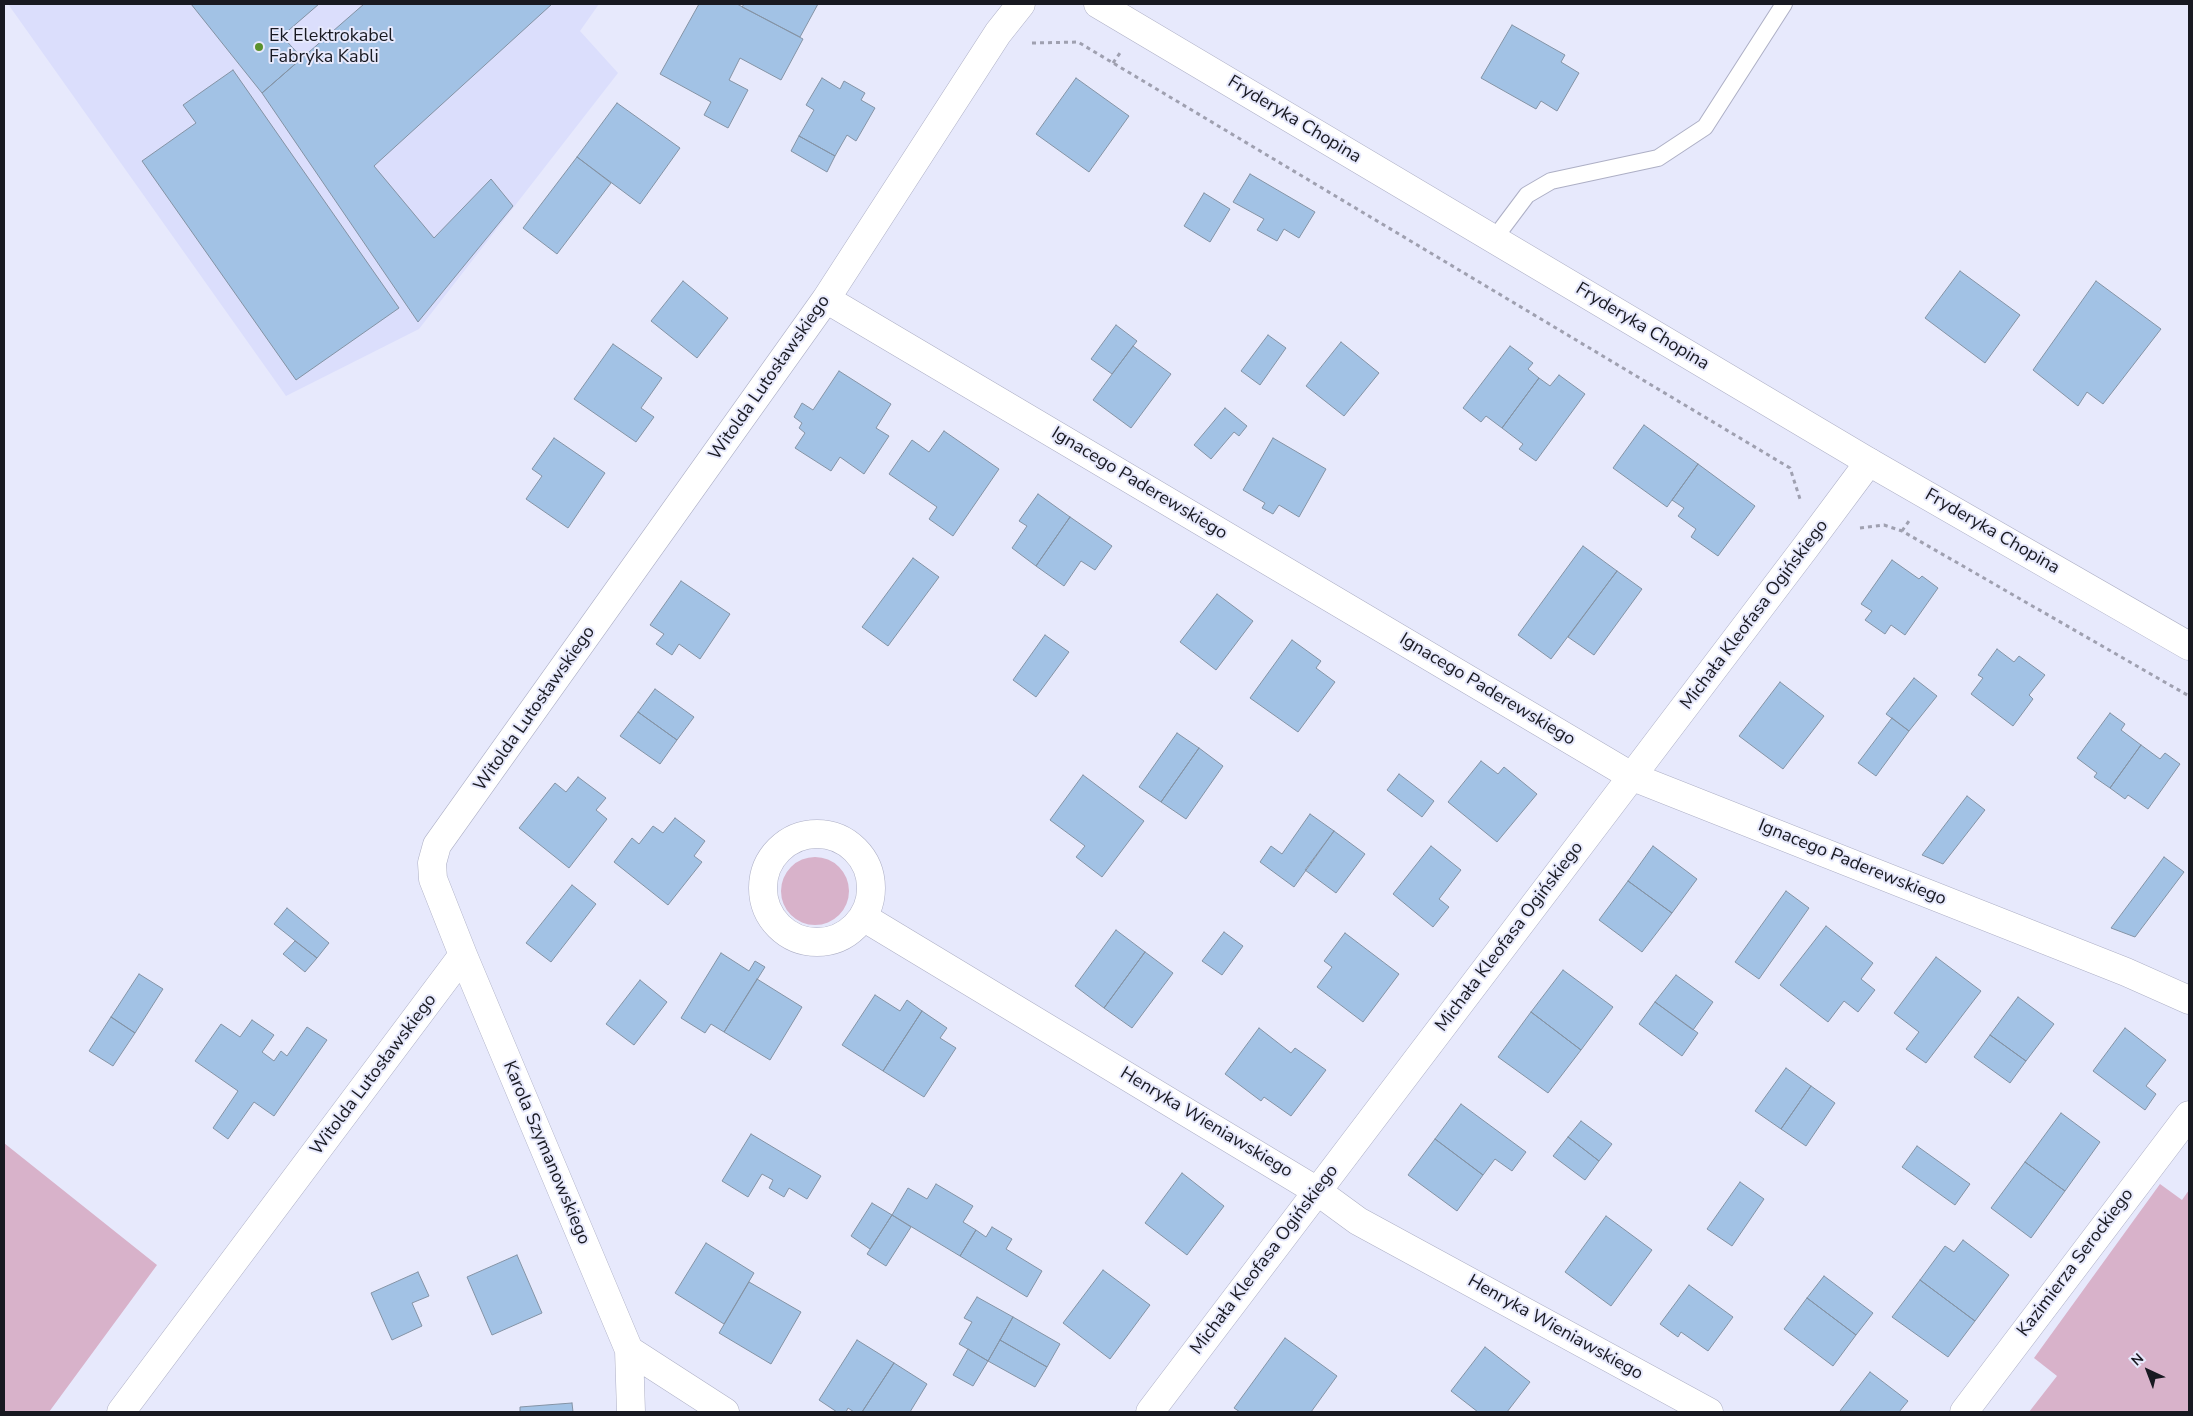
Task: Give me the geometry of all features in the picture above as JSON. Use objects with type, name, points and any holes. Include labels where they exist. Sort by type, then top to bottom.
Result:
[{"type":"street","name":"Witolda Lutosławskiego","points":[[121,1412],[463,955],[432,880],[432,863],[437,846],[826,299],[998,33],[1021,4]]},
{"type":"street","name":"Fryderyka Chopina","points":[[1098,4],[1869,462],[2189,646]]},
{"type":"street","name":"Ignacego Paderewskiego","points":[[826,299],[1633,777],[2126,972],[2189,1000]]},
{"type":"street","name":"Michała Kleofasa Ogińskiego","points":[[1150,1412],[1633,777],[1869,462]]},
{"type":"street","name":"Henryka Wieniawskiego","points":[[863,916],[1317,1191],[1358,1221],[1709,1412]]},
{"type":"street","name":"Karola Szymanowskiego","points":[[463,955],[629,1350],[631,1412]]},
{"type":"street","name":"Kazimierza Serockiego","points":[[1964,1412],[2189,1114]]},
{"type":"street","points":[[629,1350],[725,1412]]},
{"type":"lane","points":[[1494,239],[1527,195],[1551,181],[1658,158],[1705,127],[1784,4]]},
{"type":"path","points":[[998,33],[1014,44],[1078,42],[1790,468],[1804,510],[1841,536],[1857,528],[1884,525],[1902,531],[2189,696]]},
{"type":"shaded area","points":[[8,4],[599,4],[580,31],[618,73],[419,329],[286,396]]},
{"type":"shaded area","points":[[815,857],[828,860],[839,867],[846,878],[849,891],[846,904],[839,915],[828,922],[815,925],[802,922],[791,915],[784,904],[781,891],[784,878],[791,867],[802,860]]},
{"type":"shaded area","points":[[4,1143],[157,1265],[49,1412],[4,1412]]},
{"type":"shaded area","points":[[2160,1184],[2182,1200],[2189,1190],[2189,1412],[2029,1412],[2057,1376],[2034,1358]]},
{"type":"building","name":"Ek Elektrokabel Fabryka Kabli","points":[[191,4],[319,4],[282,36],[302,58],[262,93]]},
{"type":"building","points":[[364,4],[552,4],[374,166],[434,238],[491,179],[513,206],[418,322],[262,93]]},
{"type":"building","points":[[699,4],[737,4],[803,39],[781,80],[740,58],[729,80],[748,90],[728,128],[704,115],[711,102],[660,74]]},
{"type":"building","points":[[744,4],[818,4],[800,37],[742,7]]},
{"type":"building","points":[[1512,25],[1565,55],[1561,62],[1579,73],[1557,111],[1541,101],[1536,109],[1481,78]]},
{"type":"building","points":[[233,70],[399,308],[296,380],[142,161],[196,123],[183,105]]},
{"type":"building","points":[[822,78],[840,89],[844,81],[865,93],[861,100],[875,108],[856,141],[847,135],[835,156],[799,136],[814,110],[806,105]]},
{"type":"building","points":[[1076,78],[1129,116],[1089,172],[1036,134]]},
{"type":"building","points":[[617,103],[680,148],[640,204],[577,157]]},
{"type":"building","points":[[799,136],[835,156],[827,172],[791,151]]},
{"type":"building","points":[[577,157],[611,183],[557,254],[523,228]]},
{"type":"building","points":[[1250,174],[1315,212],[1299,238],[1284,229],[1277,241],[1257,230],[1264,219],[1233,202]]},
{"type":"building","points":[[1204,193],[1230,209],[1210,242],[1184,226]]},
{"type":"building","points":[[1960,271],[2020,315],[1985,363],[1925,318]]},
{"type":"building","points":[[683,281],[728,318],[697,358],[651,321]]},
{"type":"building","points":[[2096,281],[2161,329],[2103,404],[2087,392],[2078,406],[2033,370]]},
{"type":"building","points":[[1116,325],[1137,341],[1112,374],[1091,359]]},
{"type":"building","points":[[1268,335],[1286,348],[1260,385],[1241,371]]},
{"type":"building","points":[[1341,342],[1379,373],[1344,416],[1306,386]]},
{"type":"building","points":[[613,344],[662,378],[641,408],[654,417],[636,442],[574,399]]},
{"type":"building","points":[[1133,346],[1171,374],[1131,428],[1093,400]]},
{"type":"building","points":[[1510,346],[1533,363],[1528,369],[1539,378],[1502,428],[1486,416],[1481,422],[1463,408]]},
{"type":"building","points":[[839,371],[891,404],[876,428],[889,436],[864,474],[840,457],[831,471],[795,448],[805,433],[799,428],[802,423],[794,417],[802,403],[813,410]]},
{"type":"building","points":[[1559,375],[1585,394],[1536,461],[1519,449],[1523,444],[1502,428],[1539,378],[1550,386]]},
{"type":"building","points":[[1225,408],[1247,426],[1239,436],[1234,432],[1211,459],[1194,445]]},
{"type":"building","points":[[1644,425],[1698,464],[1667,507],[1613,468]]},
{"type":"building","points":[[944,431],[999,469],[953,536],[929,519],[937,507],[889,474],[912,440],[929,452]]},
{"type":"building","points":[[554,438],[605,473],[568,528],[526,499],[542,476],[532,469]]},
{"type":"building","points":[[1273,438],[1326,469],[1299,517],[1279,505],[1273,514],[1262,508],[1265,503],[1243,490]]},
{"type":"building","points":[[1698,464],[1755,506],[1718,556],[1691,537],[1696,529],[1678,516],[1684,508],[1672,500]]},
{"type":"building","points":[[1038,494],[1070,517],[1036,566],[1012,548],[1027,526],[1019,521]]},
{"type":"building","points":[[1070,517],[1112,546],[1095,570],[1081,561],[1064,586],[1036,566]]},
{"type":"building","points":[[1583,546],[1617,571],[1551,659],[1518,635]]},
{"type":"building","points":[[913,558],[939,577],[888,646],[862,627]]},
{"type":"building","points":[[1892,560],[1919,579],[1922,576],[1938,588],[1905,635],[1891,625],[1885,634],[1865,620],[1872,611],[1861,604]]},
{"type":"building","points":[[1617,571],[1642,589],[1594,655],[1568,637]]},
{"type":"building","points":[[681,581],[730,614],[700,659],[679,644],[672,655],[656,644],[664,634],[650,625]]},
{"type":"building","points":[[1217,594],[1253,621],[1216,670],[1180,642]]},
{"type":"building","points":[[1045,635],[1069,652],[1036,697],[1013,680]]},
{"type":"building","points":[[1292,640],[1321,661],[1316,668],[1335,682],[1298,732],[1250,698]]},
{"type":"building","points":[[1997,649],[2014,662],[2019,656],[2045,675],[2029,695],[2033,699],[2013,726],[1971,694],[1983,678],[1978,675]]},
{"type":"building","points":[[1914,678],[1937,696],[1909,731],[1886,714]]},
{"type":"building","points":[[1780,682],[1824,716],[1783,769],[1739,736]]},
{"type":"building","points":[[655,689],[694,717],[677,740],[638,712]]},
{"type":"building","points":[[638,712],[677,740],[660,764],[620,736]]},
{"type":"building","points":[[2110,713],[2125,724],[2121,730],[2141,745],[2110,788],[2094,777],[2097,773],[2077,758]]},
{"type":"building","points":[[1892,718],[1909,731],[1876,776],[1858,763]]},
{"type":"building","points":[[1177,733],[1199,748],[1161,802],[1139,787]]},
{"type":"building","points":[[2141,745],[2160,759],[2165,753],[2180,764],[2148,809],[2128,795],[2125,799],[2110,788]]},
{"type":"building","points":[[1199,748],[1223,766],[1186,819],[1161,802]]},
{"type":"building","points":[[1481,761],[1498,774],[1504,767],[1537,794],[1497,842],[1448,802]]},
{"type":"building","points":[[1399,774],[1434,801],[1422,817],[1387,790]]},
{"type":"building","points":[[1083,775],[1144,821],[1102,877],[1076,857],[1085,846],[1050,820]]},
{"type":"building","points":[[578,777],[606,798],[596,810],[607,819],[569,868],[519,828],[555,783],[566,792]]},
{"type":"building","points":[[1967,796],[1985,810],[1943,864],[1922,855]]},
{"type":"building","points":[[1310,814],[1334,831],[1294,887],[1260,862],[1271,846],[1282,854]]},
{"type":"building","points":[[675,818],[705,841],[694,856],[702,862],[668,905],[614,862],[632,838],[639,844],[653,826],[663,833]]},
{"type":"building","points":[[1334,831],[1365,854],[1336,893],[1305,870]]},
{"type":"building","points":[[1431,846],[1461,870],[1439,899],[1449,907],[1433,927],[1393,894]]},
{"type":"building","points":[[1653,846],[1697,879],[1672,913],[1628,881]]},
{"type":"building","points":[[2164,857],[2184,872],[2135,937],[2111,928]]},
{"type":"building","points":[[1628,881],[1672,913],[1642,952],[1599,920]]},
{"type":"building","points":[[572,885],[596,904],[551,962],[526,943]]},
{"type":"building","points":[[1786,891],[1809,908],[1759,979],[1735,962]]},
{"type":"building","points":[[287,908],[329,943],[317,958],[274,924]]},
{"type":"building","points":[[1826,926],[1873,963],[1861,979],[1875,990],[1858,1012],[1844,1001],[1828,1022],[1780,985]]},
{"type":"building","points":[[1116,930],[1145,952],[1104,1008],[1075,986]]},
{"type":"building","points":[[1224,932],[1243,946],[1222,975],[1202,961]]},
{"type":"building","points":[[1345,933],[1399,974],[1363,1022],[1317,987],[1332,967],[1324,961]]},
{"type":"building","points":[[295,941],[317,958],[305,972],[283,954]]},
{"type":"building","points":[[1145,952],[1173,973],[1132,1028],[1104,1008]]},
{"type":"building","points":[[721,953],[749,971],[755,961],[765,967],[724,1032],[711,1024],[705,1033],[681,1018]]},
{"type":"building","points":[[1936,957],[1981,991],[1926,1063],[1906,1049],[1919,1032],[1894,1013]]},
{"type":"building","points":[[1563,970],[1613,1007],[1581,1050],[1531,1012]]},
{"type":"building","points":[[139,974],[163,989],[135,1033],[111,1017]]},
{"type":"building","points":[[1676,975],[1713,1002],[1693,1030],[1655,1002]]},
{"type":"building","points":[[757,979],[802,1007],[770,1060],[724,1032]]},
{"type":"building","points":[[640,980],[667,1002],[634,1045],[606,1024]]},
{"type":"building","points":[[875,995],[900,1011],[907,1000],[922,1011],[883,1071],[842,1045]]},
{"type":"building","points":[[2018,997],[2054,1024],[2026,1061],[1990,1035]]},
{"type":"building","points":[[1655,1002],[1698,1033],[1682,1056],[1639,1024]]},
{"type":"building","points":[[922,1011],[947,1028],[940,1038],[956,1048],[924,1097],[883,1071]]},
{"type":"building","points":[[1531,1012],[1581,1050],[1548,1093],[1498,1057]]},
{"type":"building","points":[[111,1017],[135,1033],[113,1066],[89,1051]]},
{"type":"building","points":[[252,1020],[274,1035],[262,1052],[274,1061],[281,1051],[287,1056],[307,1027],[327,1040],[274,1116],[254,1102],[228,1139],[213,1128],[238,1091],[195,1061],[221,1024],[240,1037]]},
{"type":"building","points":[[1259,1028],[1291,1053],[1295,1048],[1326,1070],[1291,1116],[1264,1097],[1261,1101],[1225,1074]]},
{"type":"building","points":[[2125,1028],[2166,1060],[2146,1086],[2156,1094],[2145,1110],[2093,1071]]},
{"type":"building","points":[[1990,1035],[2026,1061],[2010,1083],[1974,1057]]},
{"type":"building","points":[[1786,1068],[1811,1086],[1781,1129],[1755,1111]]},
{"type":"building","points":[[1811,1086],[1835,1103],[1806,1146],[1781,1129]]},
{"type":"building","points":[[1461,1104],[1526,1152],[1512,1171],[1495,1159],[1483,1175],[1435,1139]]},
{"type":"building","points":[[2061,1113],[2100,1142],[2065,1191],[2025,1162]]},
{"type":"building","points":[[1581,1121],[1612,1144],[1599,1161],[1568,1137]]},
{"type":"building","points":[[751,1134],[821,1176],[807,1199],[789,1188],[784,1197],[769,1188],[773,1180],[762,1174],[748,1197],[722,1181]]},
{"type":"building","points":[[1568,1137],[1599,1161],[1585,1180],[1553,1156]]},
{"type":"building","points":[[1435,1139],[1483,1175],[1457,1211],[1408,1175]]},
{"type":"building","points":[[1917,1146],[1970,1184],[1955,1205],[1902,1167]]},
{"type":"building","points":[[2025,1162],[2065,1191],[2031,1238],[1991,1208]]},
{"type":"building","points":[[1182,1173],[1224,1206],[1187,1255],[1145,1223]]},
{"type":"building","points":[[1740,1182],[1764,1199],[1732,1246],[1707,1229]]},
{"type":"building","points":[[936,1184],[973,1206],[963,1222],[976,1230],[960,1256],[892,1215],[908,1188],[927,1199]]},
{"type":"building","points":[[872,1203],[892,1215],[870,1249],[851,1236]]},
{"type":"building","points":[[892,1215],[911,1227],[886,1266],[867,1254]]},
{"type":"building","points":[[1606,1216],[1652,1250],[1611,1306],[1565,1272]]},
{"type":"building","points":[[992,1227],[1012,1239],[1006,1249],[1042,1271],[1027,1297],[960,1256],[976,1230],[986,1237]]},
{"type":"building","points":[[1963,1240],[2009,1275],[1975,1321],[1920,1280],[1945,1246],[1954,1252]]},
{"type":"building","points":[[706,1243],[754,1273],[724,1324],[675,1293]]},
{"type":"building","points":[[517,1255],[542,1313],[492,1335],[467,1277]]},
{"type":"building","points":[[1103,1270],[1150,1305],[1110,1359],[1063,1323]]},
{"type":"building","points":[[418,1272],[429,1296],[412,1303],[422,1326],[392,1340],[371,1293]]},
{"type":"building","points":[[1824,1276],[1873,1313],[1856,1335],[1807,1298]]},
{"type":"building","points":[[1920,1280],[1975,1321],[1948,1357],[1892,1317]]},
{"type":"building","points":[[749,1282],[801,1312],[771,1364],[719,1333]]},
{"type":"building","points":[[1689,1285],[1733,1317],[1708,1351],[1681,1332],[1678,1337],[1660,1324]]},
{"type":"building","points":[[977,1297],[1013,1317],[988,1361],[959,1344],[972,1322],[964,1318]]},
{"type":"building","points":[[1807,1298],[1856,1335],[1833,1366],[1784,1329]]},
{"type":"building","points":[[1013,1317],[1060,1344],[1047,1367],[1000,1340]]},
{"type":"building","points":[[1285,1338],[1337,1376],[1311,1412],[1240,1412],[1234,1408]]},
{"type":"building","points":[[857,1340],[894,1363],[862,1412],[854,1412],[848,1408],[846,1412],[837,1412],[819,1400]]},
{"type":"building","points":[[1000,1340],[1047,1367],[1035,1387],[988,1361]]},
{"type":"building","points":[[1485,1347],[1530,1382],[1507,1412],[1478,1412],[1451,1391]]},
{"type":"building","points":[[968,1349],[988,1361],[973,1386],[953,1375]]},
{"type":"building","points":[[894,1363],[927,1384],[910,1412],[862,1412]]},
{"type":"building","points":[[1870,1372],[1908,1401],[1899,1412],[1840,1411]]},
{"type":"building","points":[[572,1403],[573,1412],[520,1412],[520,1407]]},
{"type":"place","name":"Ek Elektrokabel Fabryka Kabli","points":[[259,47]]}]
